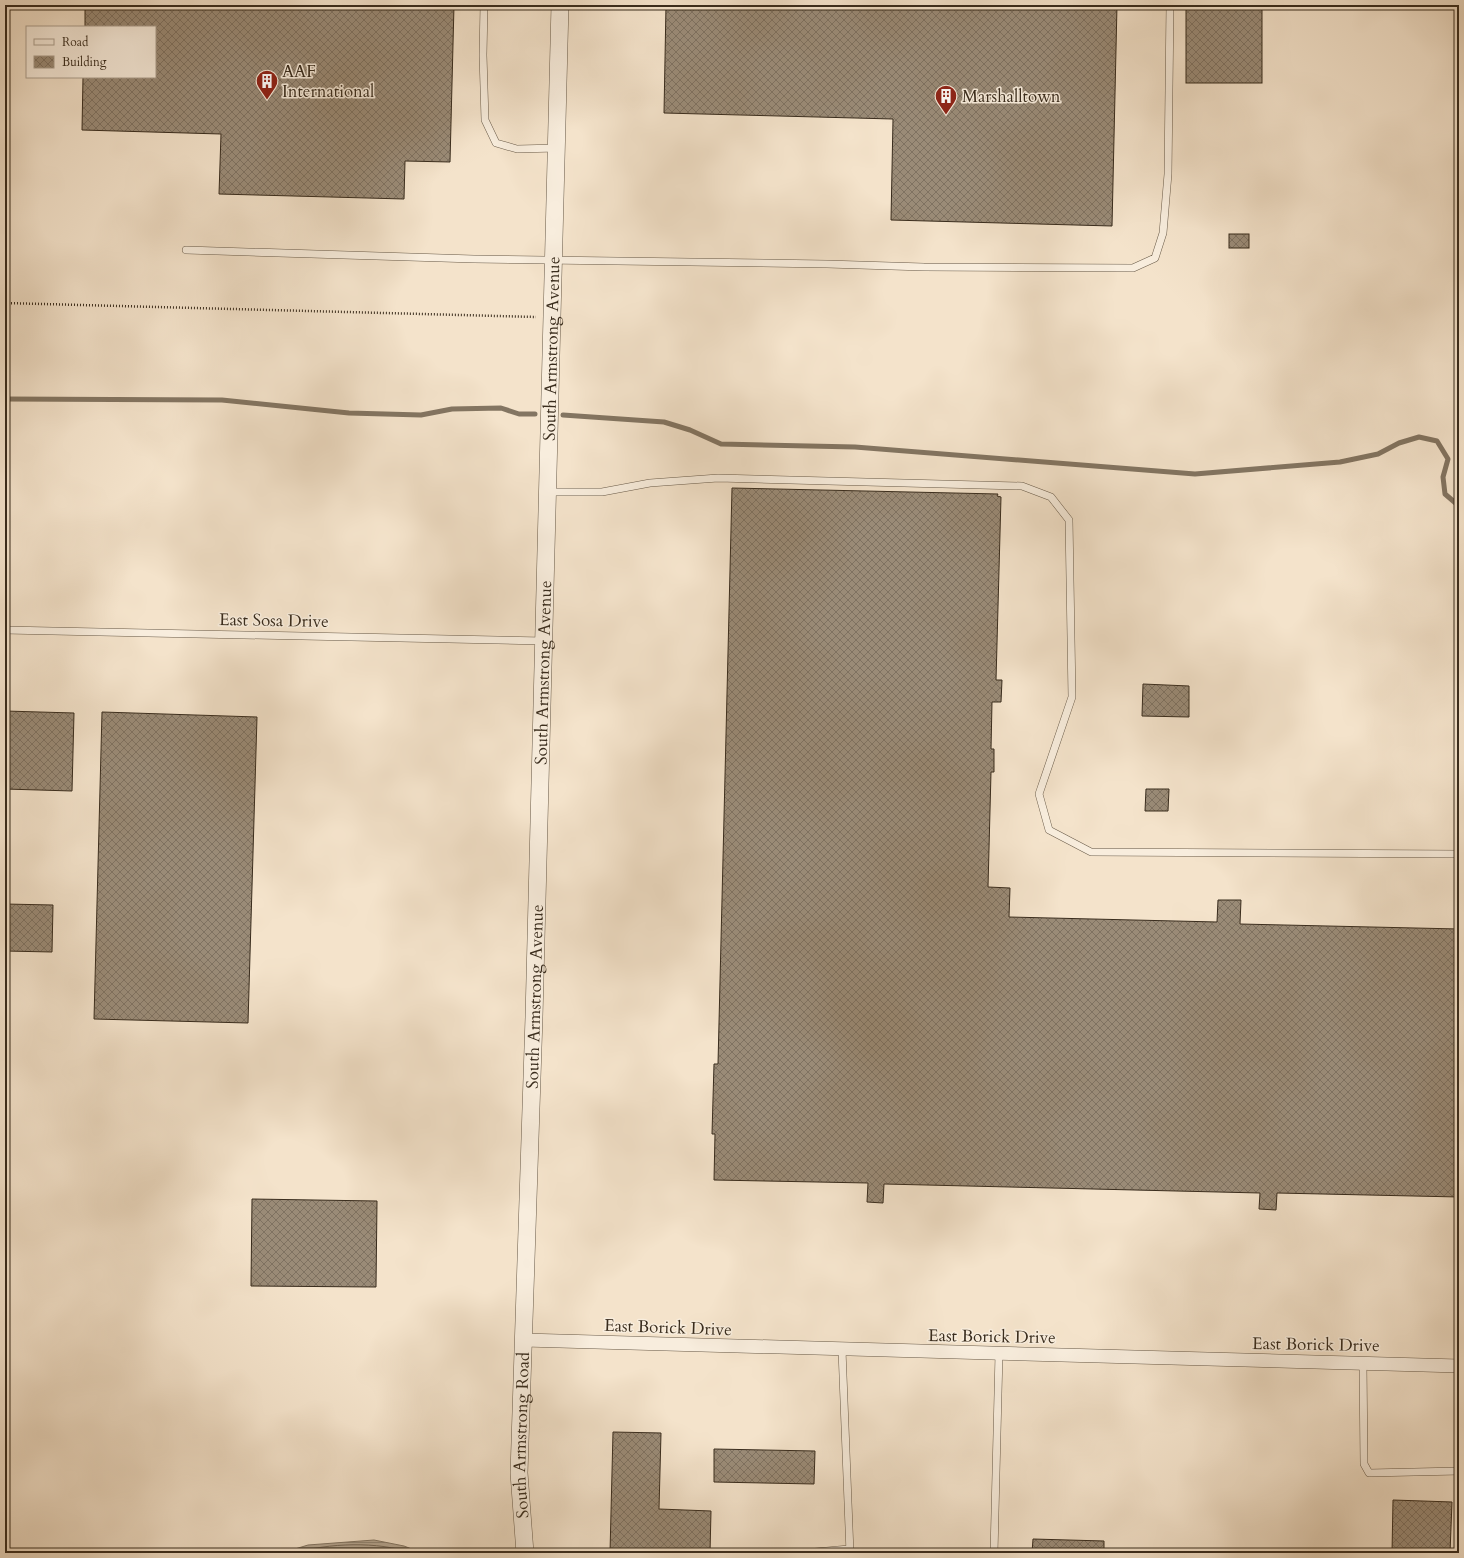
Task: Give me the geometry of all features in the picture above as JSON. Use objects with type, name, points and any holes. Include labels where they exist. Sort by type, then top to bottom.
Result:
[{"type":"street","name":"South Armstrong Avenue","points":[[524,1340],[560,5]]},
{"type":"street","name":"East Borick Drive","points":[[524,1340],[1459,1366]]},
{"type":"street","name":"South Armstrong Road","points":[[524,1340],[519,1473],[525,1553]]},
{"type":"lane","points":[[484,5],[483,55],[485,120],[496,143],[517,149],[557,148]]},
{"type":"lane","points":[[186,250],[554,261],[827,264],[924,267],[1133,268],[1155,258],[1163,233],[1168,174],[1170,5]]},
{"type":"lane","points":[[547,492],[602,492],[650,482],[718,478],[1022,486],[1051,497],[1069,520],[1072,697],[1038,794],[1049,830],[1091,852],[1459,854]]},
{"type":"lane","name":"East Sosa Drive","points":[[5,630],[543,641]]},
{"type":"lane","points":[[804,1553],[849,1551],[842,1350]]},
{"type":"lane","points":[[994,1553],[999,1354]]},
{"type":"lane","points":[[1363,1364],[1364,1464],[1369,1473],[1459,1471]]},
{"type":"path","points":[[5,303],[552,317]]},
{"type":"water","points":[[374,1540],[404,1546],[422,1553],[282,1553],[308,1545]]},
{"type":"building","name":"AAF International","points":[[85,5],[454,5],[450,162],[405,161],[404,199],[219,194],[221,134],[82,130],[83,78],[156,78],[156,26],[85,26]]},
{"type":"building","name":"Marshalltown","points":[[666,5],[1117,5],[1112,226],[891,220],[893,119],[664,113]]},
{"type":"building","points":[[1186,6],[1262,6],[1262,83],[1186,83]]},
{"type":"building","points":[[1229,234],[1249,234],[1249,248],[1229,248]]},
{"type":"building","points":[[732,488],[998,494],[997,496],[1001,497],[996,680],[1002,680],[1001,702],[992,702],[991,749],[994,749],[994,772],[991,772],[988,887],[1010,888],[1009,917],[1217,922],[1218,900],[1241,900],[1240,924],[1459,929],[1459,1197],[1277,1193],[1276,1210],[1259,1209],[1260,1193],[884,1184],[883,1203],[867,1202],[868,1183],[714,1180],[715,1134],[712,1134],[714,1064],[718,1064]]},
{"type":"building","points":[[1143,684],[1189,686],[1189,717],[1142,716]]},
{"type":"building","points":[[5,711],[74,713],[72,791],[5,789]]},
{"type":"building","points":[[102,712],[257,717],[248,1023],[94,1019]]},
{"type":"building","points":[[1146,789],[1169,789],[1168,811],[1145,811]]},
{"type":"building","points":[[5,904],[53,905],[52,952],[5,951]]},
{"type":"building","points":[[252,1199],[377,1201],[376,1287],[251,1286]]},
{"type":"building","points":[[613,1432],[661,1433],[659,1509],[711,1511],[710,1553],[610,1553]]},
{"type":"building","points":[[714,1449],[815,1451],[814,1484],[714,1482]]},
{"type":"building","points":[[1393,1500],[1452,1502],[1450,1553],[1392,1553]]},
{"type":"building","points":[[1033,1539],[1104,1541],[1104,1553],[1032,1553]]},
{"type":"waterway","points":[[5,399],[222,400],[349,413],[421,415],[452,409],[501,408],[519,414],[535,414]]},
{"type":"waterway","points":[[563,415],[664,422],[690,430],[721,444],[855,447],[1195,474],[1340,462],[1378,454],[1399,443],[1419,437],[1437,441],[1448,459],[1443,477],[1445,494],[1459,506]]},
{"type":"place","name":"AAF International","points":[[267,100]]},
{"type":"place","name":"Marshalltown","points":[[946,116]]}]
